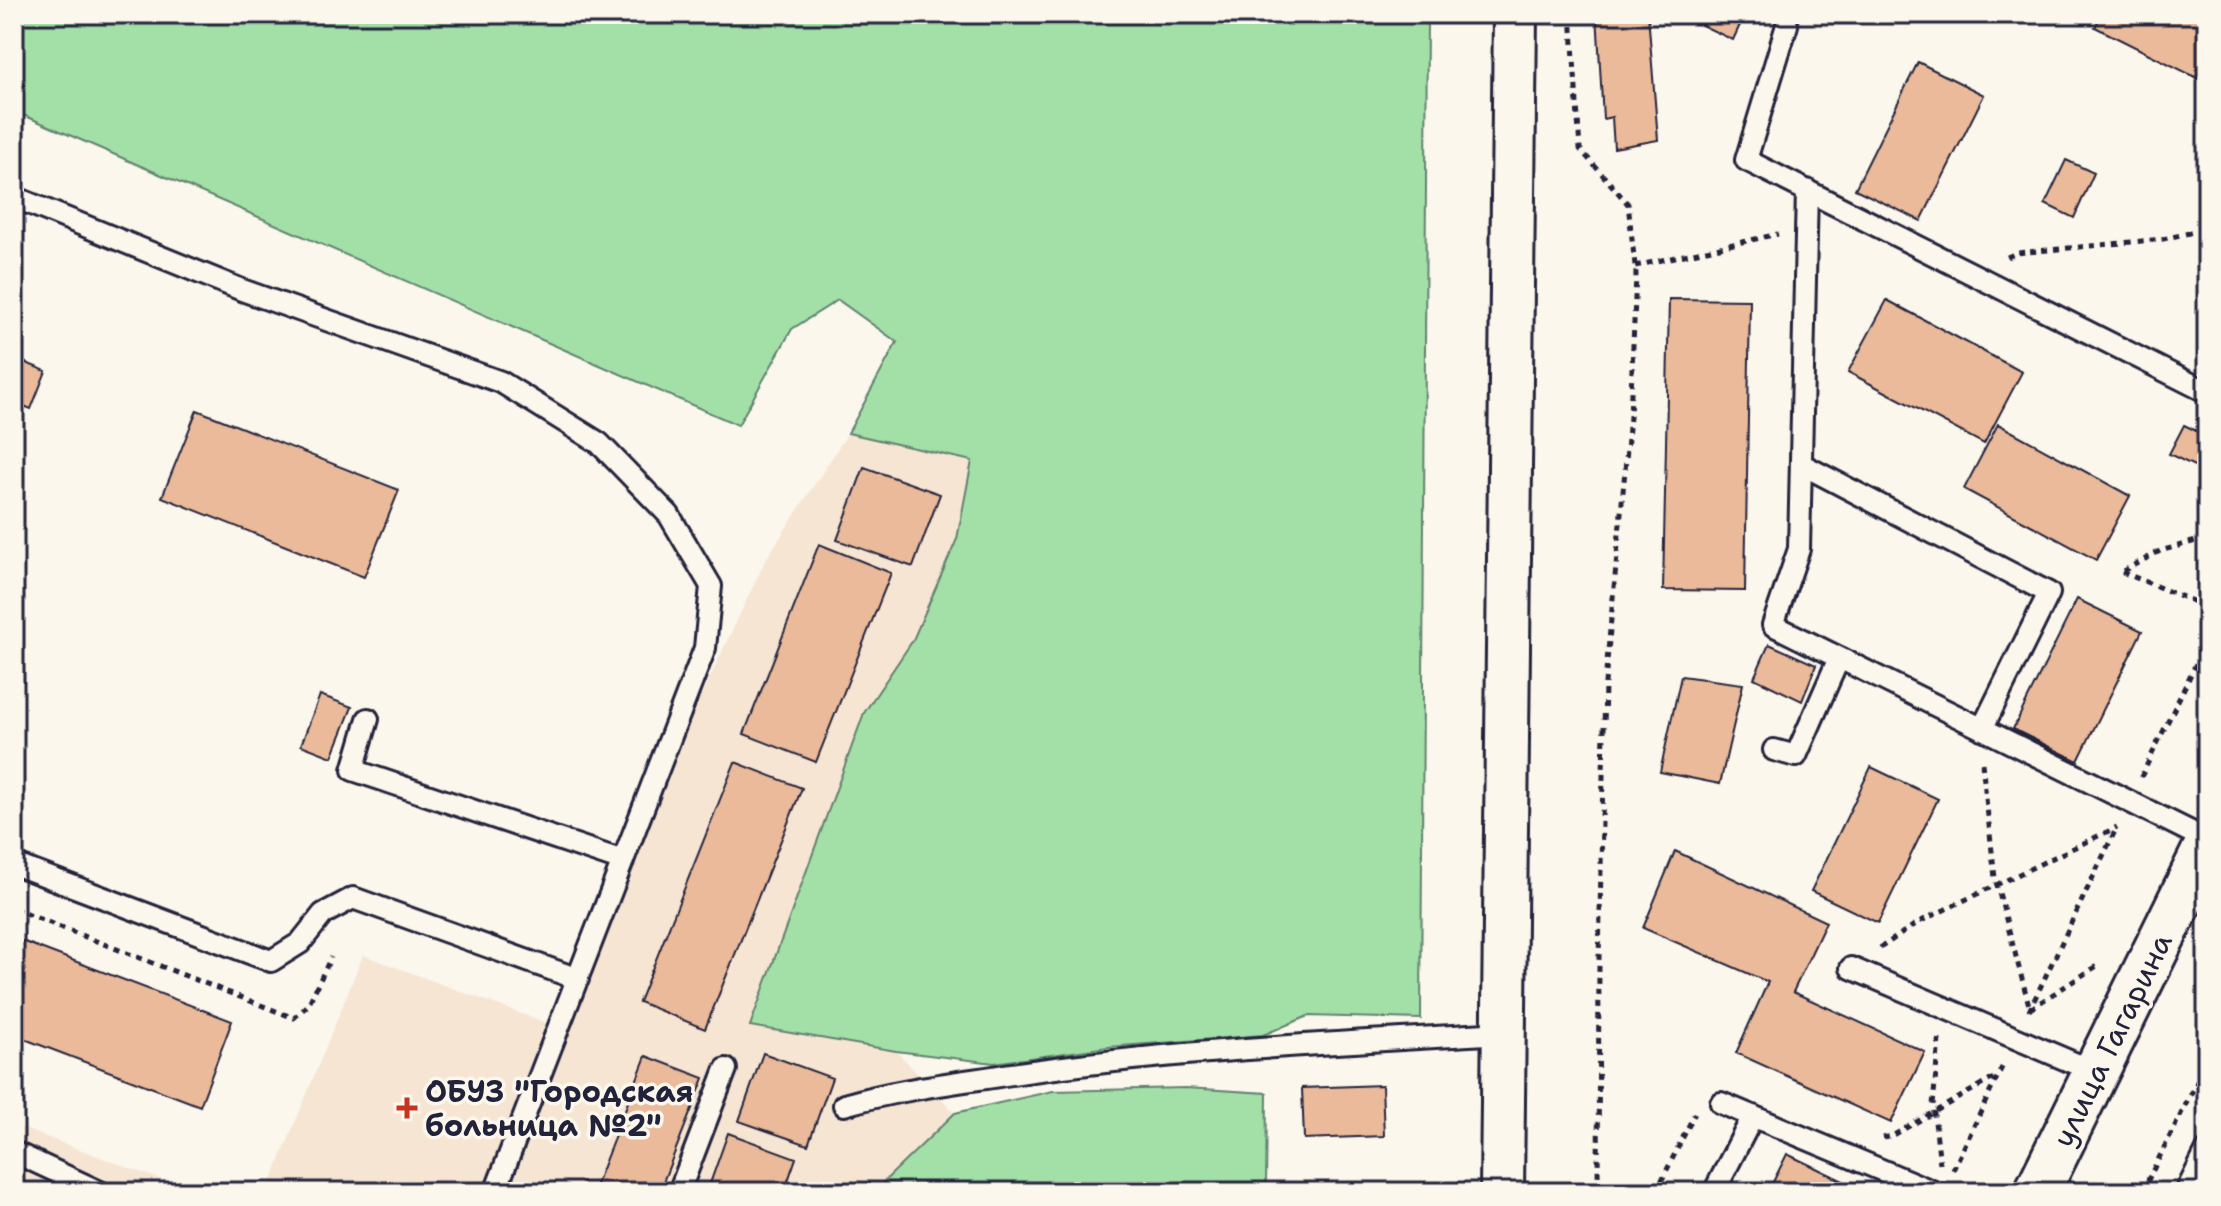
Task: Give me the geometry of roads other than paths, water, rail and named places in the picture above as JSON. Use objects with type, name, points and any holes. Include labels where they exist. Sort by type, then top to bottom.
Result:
[{"type":"main road","name":"улица Гагарина","points":[[2037,1192],[2203,860]]},
{"type":"street","points":[[1502,1192],[1515,14]]},
{"type":"lane","points":[[1787,25],[1746,160],[2207,392]]},
{"type":"lane","points":[[1807,190],[1799,549],[1773,625],[2129,802],[2203,860]]},
{"type":"lane","points":[[14,197],[242,290],[501,382],[599,443],[669,515],[711,586],[705,648],[495,1192]]},
{"type":"lane","points":[[1801,464],[2049,593],[1980,728]]},
{"type":"lane","points":[[1774,750],[1796,756],[1839,658]]},
{"type":"lane","points":[[368,719],[353,770],[623,861]]},
{"type":"lane","points":[[14,864],[271,961],[300,943],[323,914],[353,898],[578,979]]},
{"type":"lane","points":[[1851,968],[2095,1072]]},
{"type":"lane","points":[[844,1105],[889,1092],[1098,1061],[1231,1049],[1504,1033]]},
{"type":"lane","points":[[679,1192],[726,1069]]},
{"type":"lane","points":[[1721,1103],[1831,1149],[1938,1183]]},
{"type":"lane","points":[[1714,1192],[1753,1116]]},
{"type":"lane","points":[[2186,1192],[2207,1150]]},
{"type":"lane","points":[[14,1152],[100,1192]]},
{"type":"place","name":"ОБУЗ \"Городская больница №2\"","points":[[407,1108]]}]
